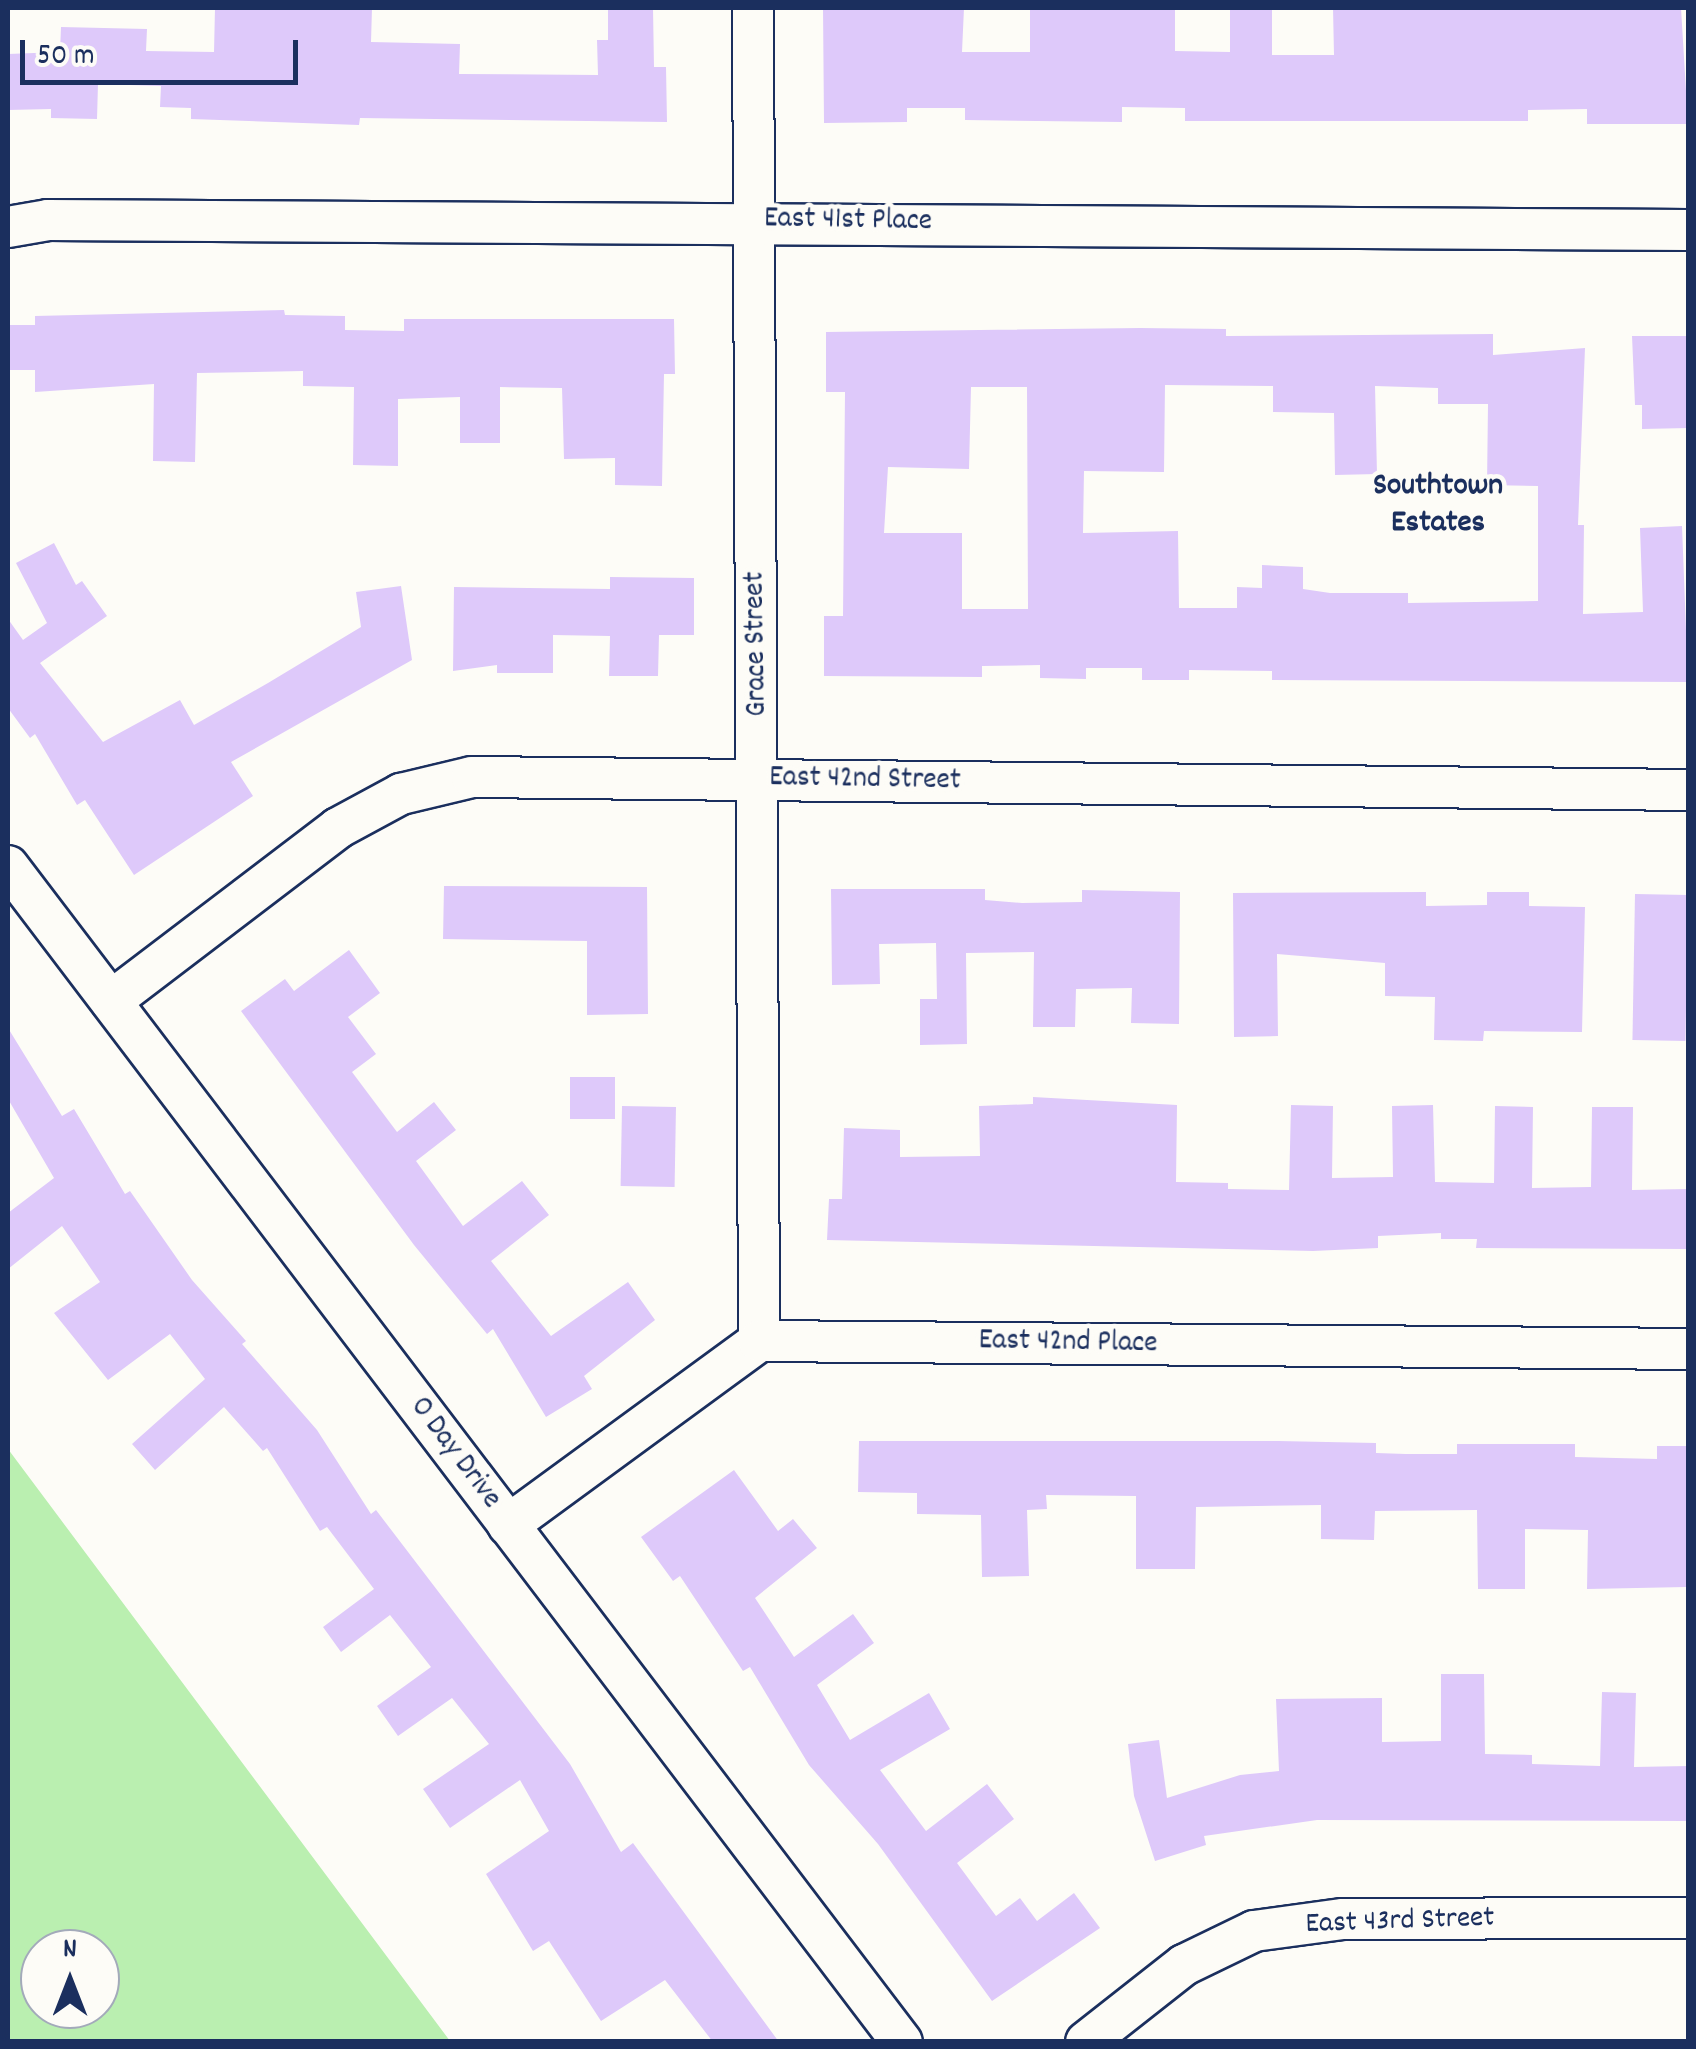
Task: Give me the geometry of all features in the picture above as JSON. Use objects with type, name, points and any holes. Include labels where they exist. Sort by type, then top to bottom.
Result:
[{"type":"street","name":"Grace Street","points":[[753,8],[759,1341]]},
{"type":"street","name":"East 41st Place","points":[[8,227],[48,220],[1688,230]]},
{"type":"street","name":"East 42nd Street","points":[[112,1001],[338,828],[401,794],[472,777],[1688,790]]},
{"type":"street","name":"O Day Drive","points":[[8,866],[902,2042]]},
{"type":"street","name":"East 42nd Place","points":[[759,1341],[1688,1349]]},
{"type":"street","points":[[508,1525],[759,1341]]},
{"type":"street","name":"East 43rd Street","points":[[1086,2042],[1184,1965],[1254,1931],[1343,1919],[1688,1918]]},
{"type":"green space","points":[[8,1449],[450,2041],[8,2041]]},
{"type":"building","points":[[215,8],[372,8],[371,42],[460,44],[459,74],[598,75],[597,40],[608,40],[608,8],[653,8],[654,67],[666,67],[667,122],[360,118],[359,125],[191,119],[191,108],[160,107],[161,86],[98,84],[97,119],[51,118],[51,109],[8,110],[8,54],[60,52],[61,27],[147,29],[146,51],[214,52]]},
{"type":"building","points":[[823,8],[964,8],[962,52],[1030,52],[1030,8],[1175,8],[1175,51],[1230,52],[1230,8],[1272,8],[1272,55],[1334,55],[1333,8],[1681,8],[1688,124],[1587,124],[1587,109],[1528,110],[1528,121],[1185,121],[1185,108],[1122,107],[1122,122],[965,120],[965,108],[907,108],[907,122],[824,123]]},
{"type":"building","points":[[284,310],[285,315],[345,316],[345,330],[404,331],[404,319],[674,319],[675,374],[664,374],[662,486],[615,485],[615,458],[564,459],[562,388],[500,387],[500,443],[460,443],[460,397],[398,399],[398,466],[353,465],[354,387],[303,386],[303,371],[197,373],[195,462],[153,461],[154,384],[35,392],[35,370],[8,370],[8,325],[35,325],[35,316]]},
{"type":"building","points":[[1140,328],[1226,329],[1226,336],[1493,334],[1493,355],[1585,348],[1578,525],[1584,525],[1583,614],[1643,612],[1640,528],[1682,526],[1688,682],[1272,680],[1272,671],[1189,670],[1189,680],[1142,680],[1142,668],[1086,668],[1086,679],[1040,678],[1040,665],[982,666],[982,677],[824,676],[824,616],[843,616],[845,392],[826,392],[826,332]],"holes":[[[1165,385],[1273,386],[1273,412],[1334,413],[1335,475],[1377,474],[1375,386],[1438,388],[1438,404],[1488,404],[1487,485],[1538,486],[1538,601],[1408,603],[1408,593],[1330,593],[1303,589],[1303,567],[1262,565],[1262,588],[1237,587],[1237,608],[1179,608],[1178,531],[1083,533],[1084,471],[1164,472]],[[971,387],[1027,387],[1028,609],[962,609],[962,533],[884,533],[888,467],[969,469]]]},
{"type":"building","points":[[1632,336],[1686,336],[1688,428],[1642,429],[1642,405],[1635,405]]},
{"type":"building","points":[[54,543],[76,585],[82,581],[107,616],[40,663],[103,742],[180,700],[194,725],[268,683],[361,627],[356,592],[401,586],[412,660],[231,762],[253,796],[134,875],[85,800],[77,805],[35,734],[30,738],[8,708],[8,619],[23,640],[47,623],[16,563]]},
{"type":"building","points":[[610,577],[694,578],[694,635],[659,635],[658,676],[609,676],[610,636],[553,635],[553,673],[497,673],[497,665],[453,671],[454,587],[610,589]]},
{"type":"building","points":[[444,886],[647,887],[648,1014],[587,1015],[587,941],[443,939]]},
{"type":"building","points":[[831,889],[985,889],[985,900],[1022,903],[1082,902],[1082,890],[1180,892],[1179,1024],[1131,1023],[1132,988],[1076,989],[1075,1027],[1033,1027],[1034,952],[966,953],[967,1044],[920,1045],[920,999],[937,999],[936,943],[879,944],[880,984],[832,985]]},
{"type":"building","points":[[1426,892],[1426,906],[1487,905],[1487,892],[1529,892],[1529,906],[1585,907],[1582,1032],[1484,1031],[1483,1041],[1434,1040],[1435,997],[1385,996],[1385,963],[1277,954],[1278,1036],[1234,1037],[1233,893]]},
{"type":"building","points":[[1635,894],[1688,895],[1685,1041],[1632,1040]]},
{"type":"building","points":[[349,950],[380,993],[348,1017],[376,1054],[352,1072],[397,1132],[434,1102],[456,1130],[416,1161],[463,1226],[522,1181],[549,1215],[491,1261],[551,1336],[628,1282],[655,1320],[584,1376],[592,1389],[546,1417],[493,1329],[487,1334],[414,1245],[241,1011],[285,979],[294,991]]},
{"type":"building","points":[[8,1028],[62,1116],[74,1109],[125,1194],[130,1191],[192,1280],[246,1341],[242,1344],[317,1430],[371,1514],[376,1510],[570,1764],[621,1852],[633,1843],[779,2042],[713,2042],[665,1980],[601,2021],[549,1941],[533,1951],[486,1874],[549,1831],[520,1780],[450,1828],[423,1789],[489,1744],[452,1698],[398,1736],[377,1706],[431,1667],[390,1615],[341,1652],[323,1627],[374,1589],[327,1527],[320,1531],[267,1448],[263,1451],[224,1407],[155,1470],[132,1444],[205,1379],[170,1334],[108,1380],[54,1313],[100,1282],[62,1226],[8,1269],[8,1213],[54,1178],[8,1099]]},
{"type":"building","points":[[570,1077],[615,1077],[615,1119],[570,1119]]},
{"type":"building","points":[[1033,1097],[1177,1105],[1176,1182],[1228,1183],[1228,1189],[1289,1190],[1291,1105],[1333,1106],[1332,1178],[1393,1177],[1392,1106],[1433,1105],[1435,1182],[1494,1183],[1495,1106],[1533,1107],[1532,1188],[1591,1187],[1592,1107],[1633,1107],[1632,1190],[1688,1189],[1688,1249],[1476,1248],[1477,1239],[1441,1239],[1441,1233],[1378,1236],[1378,1248],[1313,1251],[827,1240],[829,1199],[842,1199],[844,1128],[900,1130],[900,1157],[980,1156],[979,1106],[1033,1104]]},
{"type":"building","points":[[622,1106],[676,1107],[675,1187],[621,1186]]},
{"type":"building","points":[[859,1441],[1376,1443],[1376,1453],[1406,1454],[1457,1454],[1457,1444],[1575,1444],[1575,1457],[1657,1459],[1657,1446],[1688,1446],[1686,1587],[1587,1589],[1588,1530],[1525,1529],[1525,1589],[1478,1589],[1477,1510],[1375,1511],[1374,1540],[1321,1539],[1321,1505],[1196,1507],[1195,1569],[1136,1569],[1136,1496],[1046,1495],[1047,1509],[1027,1510],[1029,1576],[982,1577],[981,1515],[917,1514],[917,1493],[858,1492]]},
{"type":"building","points":[[734,1470],[778,1531],[793,1519],[817,1548],[755,1598],[794,1657],[853,1614],[874,1643],[817,1685],[850,1740],[929,1693],[950,1729],[880,1770],[926,1831],[987,1784],[1014,1819],[957,1863],[996,1916],[1020,1898],[1037,1921],[1074,1893],[1100,1928],[992,2001],[878,1844],[809,1765],[750,1667],[743,1671],[680,1576],[673,1581],[641,1537]]},
{"type":"building","points":[[1441,1674],[1484,1674],[1485,1754],[1532,1755],[1532,1764],[1600,1766],[1602,1692],[1636,1693],[1634,1767],[1688,1766],[1688,1821],[1317,1820],[1204,1836],[1206,1845],[1155,1861],[1134,1796],[1128,1744],[1159,1740],[1167,1798],[1240,1775],[1279,1771],[1276,1699],[1382,1698],[1382,1742],[1441,1741]]},
{"type":"district","name":"Southtown Estates","points":[[1438,506]]}]
